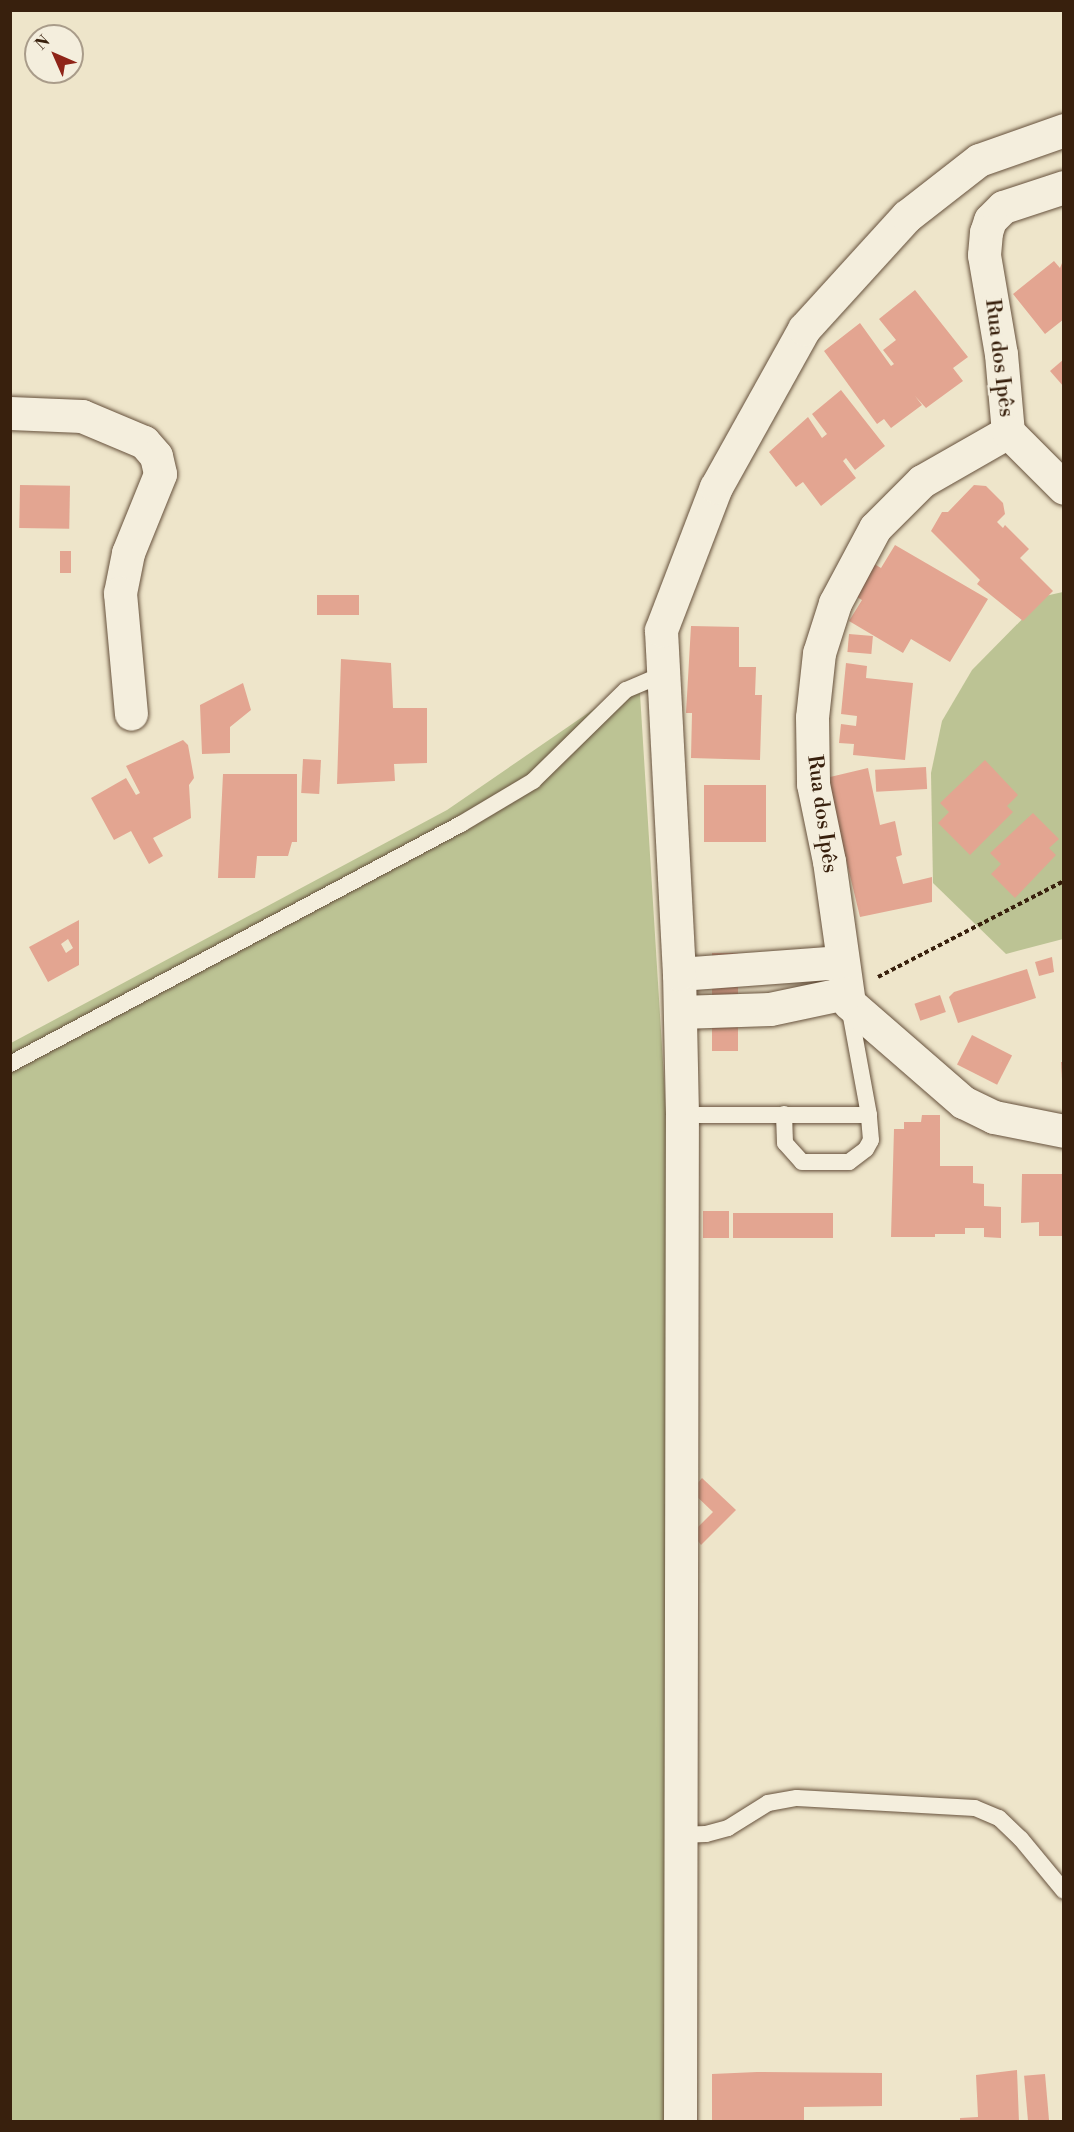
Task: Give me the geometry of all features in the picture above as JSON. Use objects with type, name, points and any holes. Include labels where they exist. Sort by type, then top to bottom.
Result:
[{"type":"street","points":[[680,2121],[678,1835],[682,1115],[679,974],[661,675],[661,630],[716,487],[804,329],[916,208],[979,160],[1064,130]]},
{"type":"street","name":"Rua dos Ipês","points":[[846,986],[829,861],[813,784],[812,717],[819,653],[835,603],[875,528],[922,481],[1008,432],[1001,354],[984,255],[986,232],[990,220],[1004,207],[1064,187]]},
{"type":"street","points":[[10,413],[82,416],[144,442],[156,456],[160,474],[128,553],[120,592],[131,714]]},
{"type":"street","points":[[1008,432],[1064,488]]},
{"type":"street","points":[[679,974],[846,986],[963,1102],[994,1118],[1064,1131]]},
{"type":"street","points":[[680,1012],[770,1009],[846,986]]},
{"type":"lane","points":[[10,1064],[524,786],[626,690],[661,675]]},
{"type":"lane","points":[[784,1114],[785,1143],[802,1162],[849,1161],[858,1156],[871,1140],[869,1115],[846,986]]},
{"type":"lane","points":[[682,1115],[869,1115]]},
{"type":"lane","points":[[678,1835],[706,1834],[728,1828],[768,1803],[797,1798],[975,1808],[999,1818],[1064,1891]]},
{"type":"path","points":[[846,986],[1064,881]]},
{"type":"green space","points":[[1063,592],[1063,939],[1006,954],[933,883],[931,773],[942,721],[972,670],[1045,596]]},
{"type":"green space","points":[[639,678],[666,1111],[676,2121],[11,2122],[11,1043],[447,810]]},
{"type":"building","points":[[1064,258],[1064,319],[1045,334],[1013,294],[1054,261],[1060,268]]},
{"type":"building","points":[[915,290],[968,357],[953,368],[963,381],[926,408],[915,396],[922,405],[891,428],[884,419],[877,424],[824,351],[860,323],[891,366],[894,364],[883,350],[896,340],[879,319]]},
{"type":"building","points":[[1064,359],[1064,387],[1050,371]]},
{"type":"building","points":[[841,390],[885,446],[855,470],[846,458],[843,461],[856,478],[821,506],[803,482],[796,487],[769,452],[808,417],[822,438],[827,434],[812,414]]},
{"type":"building","points":[[20,485],[70,486],[69,529],[19,528]]},
{"type":"building","points":[[974,485],[986,486],[1003,503],[1005,514],[997,522],[1003,528],[1005,525],[1029,549],[1020,558],[1053,591],[1023,621],[977,584],[980,580],[931,531],[942,512],[948,512]]},
{"type":"building","points":[[895,545],[988,599],[950,662],[911,639],[903,653],[849,621],[862,600],[852,594],[871,562],[881,568]]},
{"type":"building","points":[[60,551],[71,551],[71,573],[60,573]]},
{"type":"building","points":[[317,595],[359,595],[359,615],[317,615]]},
{"type":"building","points":[[691,626],[739,627],[739,667],[756,667],[755,695],[762,695],[760,760],[691,758],[692,713],[686,713]]},
{"type":"building","points":[[849,634],[873,636],[871,654],[847,652]]},
{"type":"building","points":[[341,659],[391,663],[393,708],[427,708],[427,763],[394,764],[395,781],[337,784]]},
{"type":"building","points":[[846,663],[867,666],[866,678],[913,683],[905,760],[853,755],[854,744],[839,743],[841,724],[856,726],[857,716],[841,714]]},
{"type":"building","points":[[243,683],[251,710],[230,727],[230,753],[202,754],[200,705]]},
{"type":"building","points":[[183,740],[188,745],[194,778],[189,785],[191,818],[153,838],[163,856],[149,864],[131,831],[114,840],[91,798],[126,778],[136,795],[140,793],[126,766]]},
{"type":"building","points":[[303,759],[321,760],[319,794],[301,793]]},
{"type":"building","points":[[985,760],[1018,795],[1007,806],[1013,812],[970,855],[938,823],[949,812],[940,803]]},
{"type":"building","points":[[926,767],[927,789],[876,792],[875,770]]},
{"type":"building","points":[[868,768],[880,825],[895,821],[902,855],[896,857],[903,884],[932,877],[932,902],[860,917],[831,797],[830,777]]},
{"type":"building","points":[[223,774],[297,774],[297,842],[292,842],[288,856],[257,856],[255,878],[218,878]]},
{"type":"building","points":[[704,785],[766,785],[766,842],[704,842]]},
{"type":"building","points":[[1033,813],[1059,839],[1049,848],[1056,855],[1015,898],[991,874],[1001,864],[990,853]]},
{"type":"building","points":[[79,920],[79,965],[48,982],[29,947]],"holes":[[[68,939],[73,948],[66,953],[61,944]]]},
{"type":"building","points":[[712,953],[738,953],[738,1051],[712,1051]]},
{"type":"building","points":[[1052,957],[1054,972],[1039,976],[1035,962]]},
{"type":"building","points":[[1027,969],[1036,998],[958,1023],[949,997],[954,992]]},
{"type":"building","points":[[940,995],[946,1012],[920,1021],[914,1004]]},
{"type":"building","points":[[972,1035],[1012,1055],[997,1085],[957,1064]]},
{"type":"building","points":[[1061,1062],[1064,1062],[1064,1080],[1062,1080]]},
{"type":"building","points":[[922,1115],[940,1115],[940,1166],[973,1166],[973,1183],[984,1184],[984,1206],[1001,1207],[1001,1238],[984,1237],[984,1228],[965,1228],[965,1234],[935,1234],[935,1237],[891,1237],[894,1129],[904,1129],[904,1122],[921,1122]]},
{"type":"building","points":[[1022,1174],[1064,1174],[1064,1236],[1039,1236],[1039,1222],[1021,1223]]},
{"type":"building","points":[[703,1211],[729,1211],[729,1238],[703,1238]]},
{"type":"building","points":[[733,1213],[833,1213],[833,1238],[733,1238]]},
{"type":"building","points":[[702,1478],[736,1510],[701,1545],[692,1533],[713,1512],[691,1491]]},
{"type":"building","points":[[1017,2070],[1019,2122],[960,2122],[960,2118],[978,2117],[976,2075]]},
{"type":"building","points":[[882,2073],[882,2106],[804,2107],[804,2122],[712,2122],[712,2074]]},
{"type":"building","points":[[1045,2074],[1049,2122],[1028,2122],[1024,2076]]}]
